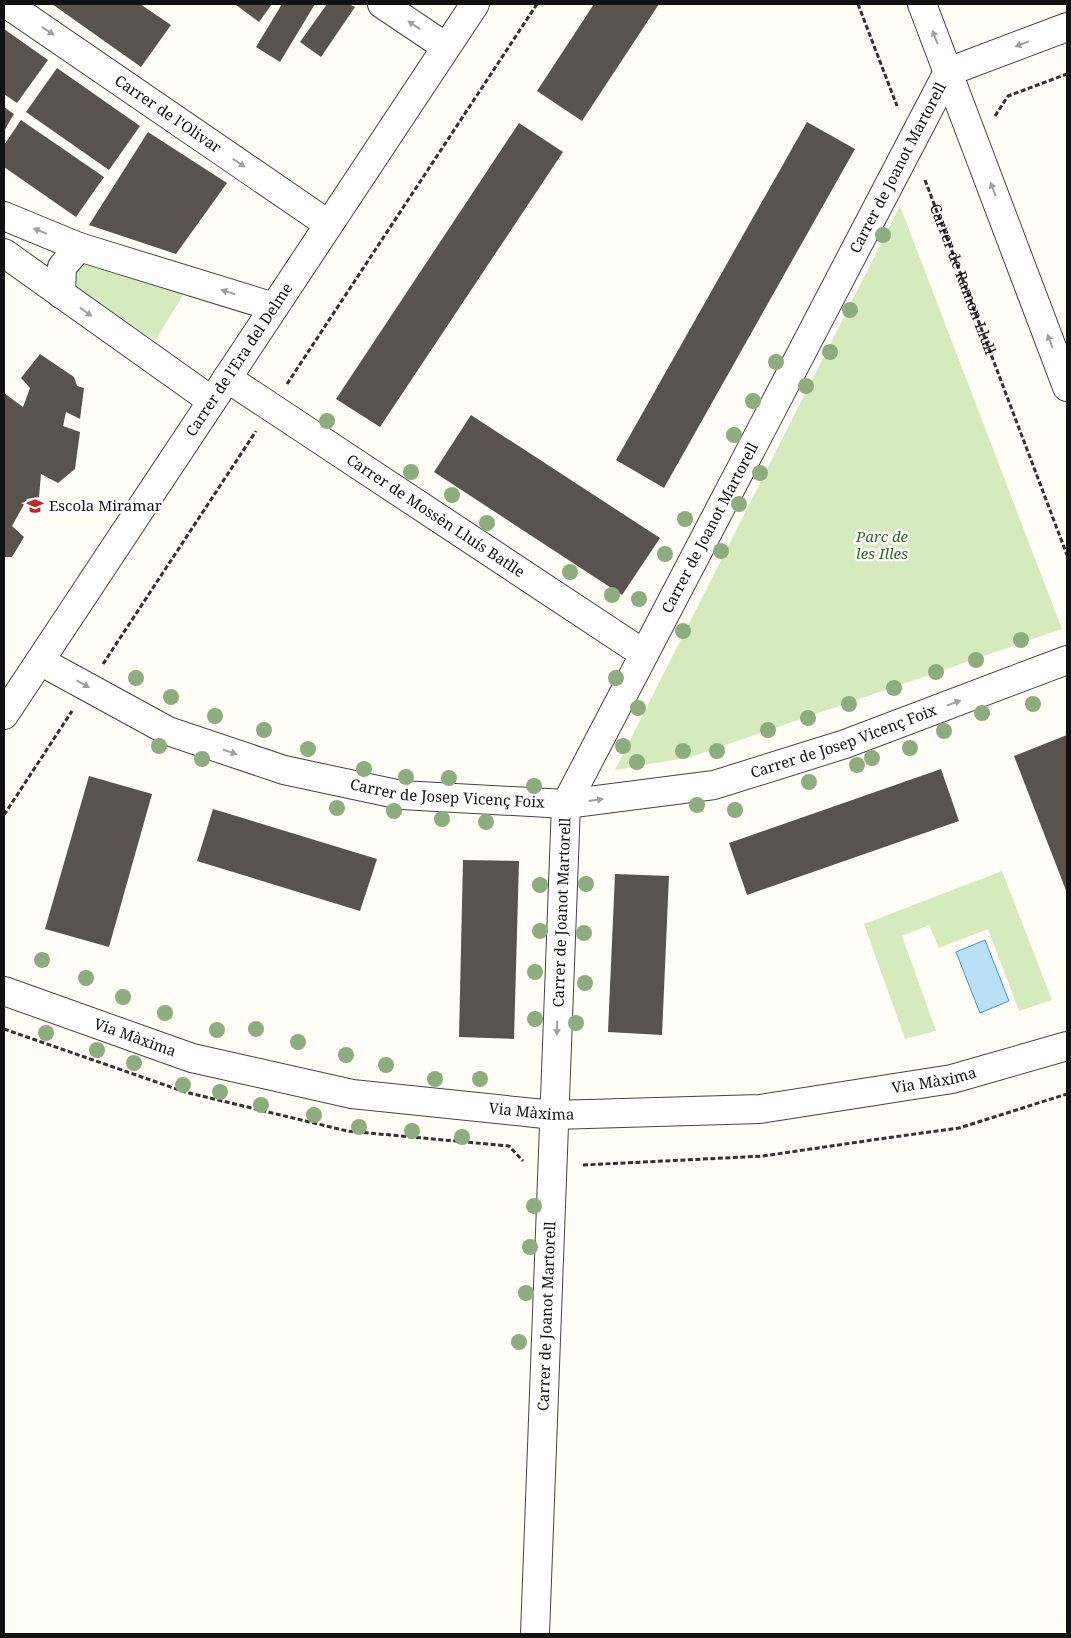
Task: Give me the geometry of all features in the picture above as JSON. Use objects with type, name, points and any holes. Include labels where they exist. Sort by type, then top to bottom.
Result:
[{"type":"street","name":"Carrer de l'Olivar","points":[[7,4],[328,224]]},
{"type":"street","points":[[382,4],[446,47]]},
{"type":"street","name":"Carrer de l'Era del Delme","points":[[4,715],[475,4]]},
{"type":"street","points":[[922,4],[1067,387]]},
{"type":"street","points":[[948,72],[1067,27]]},
{"type":"street","name":"Carrer de Joanot Martorell","points":[[535,1634],[566,804],[948,72]]},
{"type":"street","points":[[4,216],[79,247],[274,306]]},
{"type":"street","points":[[61,294],[62,267],[79,247]]},
{"type":"street","points":[[4,253],[212,401]]},
{"type":"street","name":"Carrer de Mossèn Lluís Batlle","points":[[227,378],[644,654]]},
{"type":"street","name":"Carrer de Josep Vicenç Foix","points":[[40,661],[168,731],[284,770],[401,795],[566,804],[714,784],[845,744],[1067,660]]},
{"type":"street","name":"Via Màxima","points":[[4,991],[192,1058],[343,1092],[554,1115],[760,1109],[952,1079],[1067,1046]]},
{"type":"path","name":"Carrer de Ramon Llull","points":[[858,4],[1067,555]]},
{"type":"green space","name":"Parc de les Illes","points":[[900,206],[1062,629],[691,757],[615,770]]},
{"type":"green space","points":[[83,262],[186,290],[155,341],[77,287],[75,274]]},
{"type":"green space","points":[[1002,871],[1052,1000],[1019,1011],[988,929],[939,948],[929,925],[902,936],[936,1031],[905,1039],[864,924]]},
{"type":"water","points":[[985,940],[1009,1001],[980,1013],[956,952]]},
{"type":"building","points":[[52,4],[140,4],[171,25],[141,67]]},
{"type":"building","points":[[237,4],[272,4],[259,22]]},
{"type":"building","points":[[282,4],[315,4],[280,62],[256,47]]},
{"type":"building","points":[[327,4],[349,4],[355,7],[321,57],[300,42]]},
{"type":"building","points":[[594,4],[659,4],[582,121],[537,91]]},
{"type":"building","points":[[4,29],[48,60],[17,103],[4,94]]},
{"type":"building","points":[[57,68],[140,126],[109,170],[26,112]]},
{"type":"building","points":[[4,107],[14,114],[4,131]]},
{"type":"building","points":[[21,120],[104,177],[76,217],[4,167],[4,145]]},
{"type":"building","points":[[807,122],[855,149],[664,488],[616,460]]},
{"type":"building","points":[[519,123],[563,152],[380,427],[336,399]]},
{"type":"building","points":[[148,132],[227,183],[176,254],[89,225]]},
{"type":"building","points":[[40,354],[74,377],[77,386],[84,388],[80,419],[66,412],[63,426],[80,432],[75,469],[58,483],[41,474],[39,497],[27,499],[12,526],[24,537],[12,557],[4,557],[4,393],[23,407],[30,388],[21,378]]},
{"type":"building","points":[[471,415],[660,538],[622,595],[434,472]]},
{"type":"building","points":[[1067,735],[1067,893],[1014,756]]},
{"type":"building","points":[[941,769],[959,821],[747,895],[729,843]]},
{"type":"building","points":[[89,776],[152,794],[109,947],[45,929]]},
{"type":"building","points":[[213,809],[377,859],[360,911],[197,861]]},
{"type":"building","points":[[463,860],[519,861],[514,1039],[459,1037]]},
{"type":"building","points":[[615,874],[669,876],[662,1035],[608,1032]]},
{"type":"place","name":"Escola Miramar","points":[[35,506]]}]
